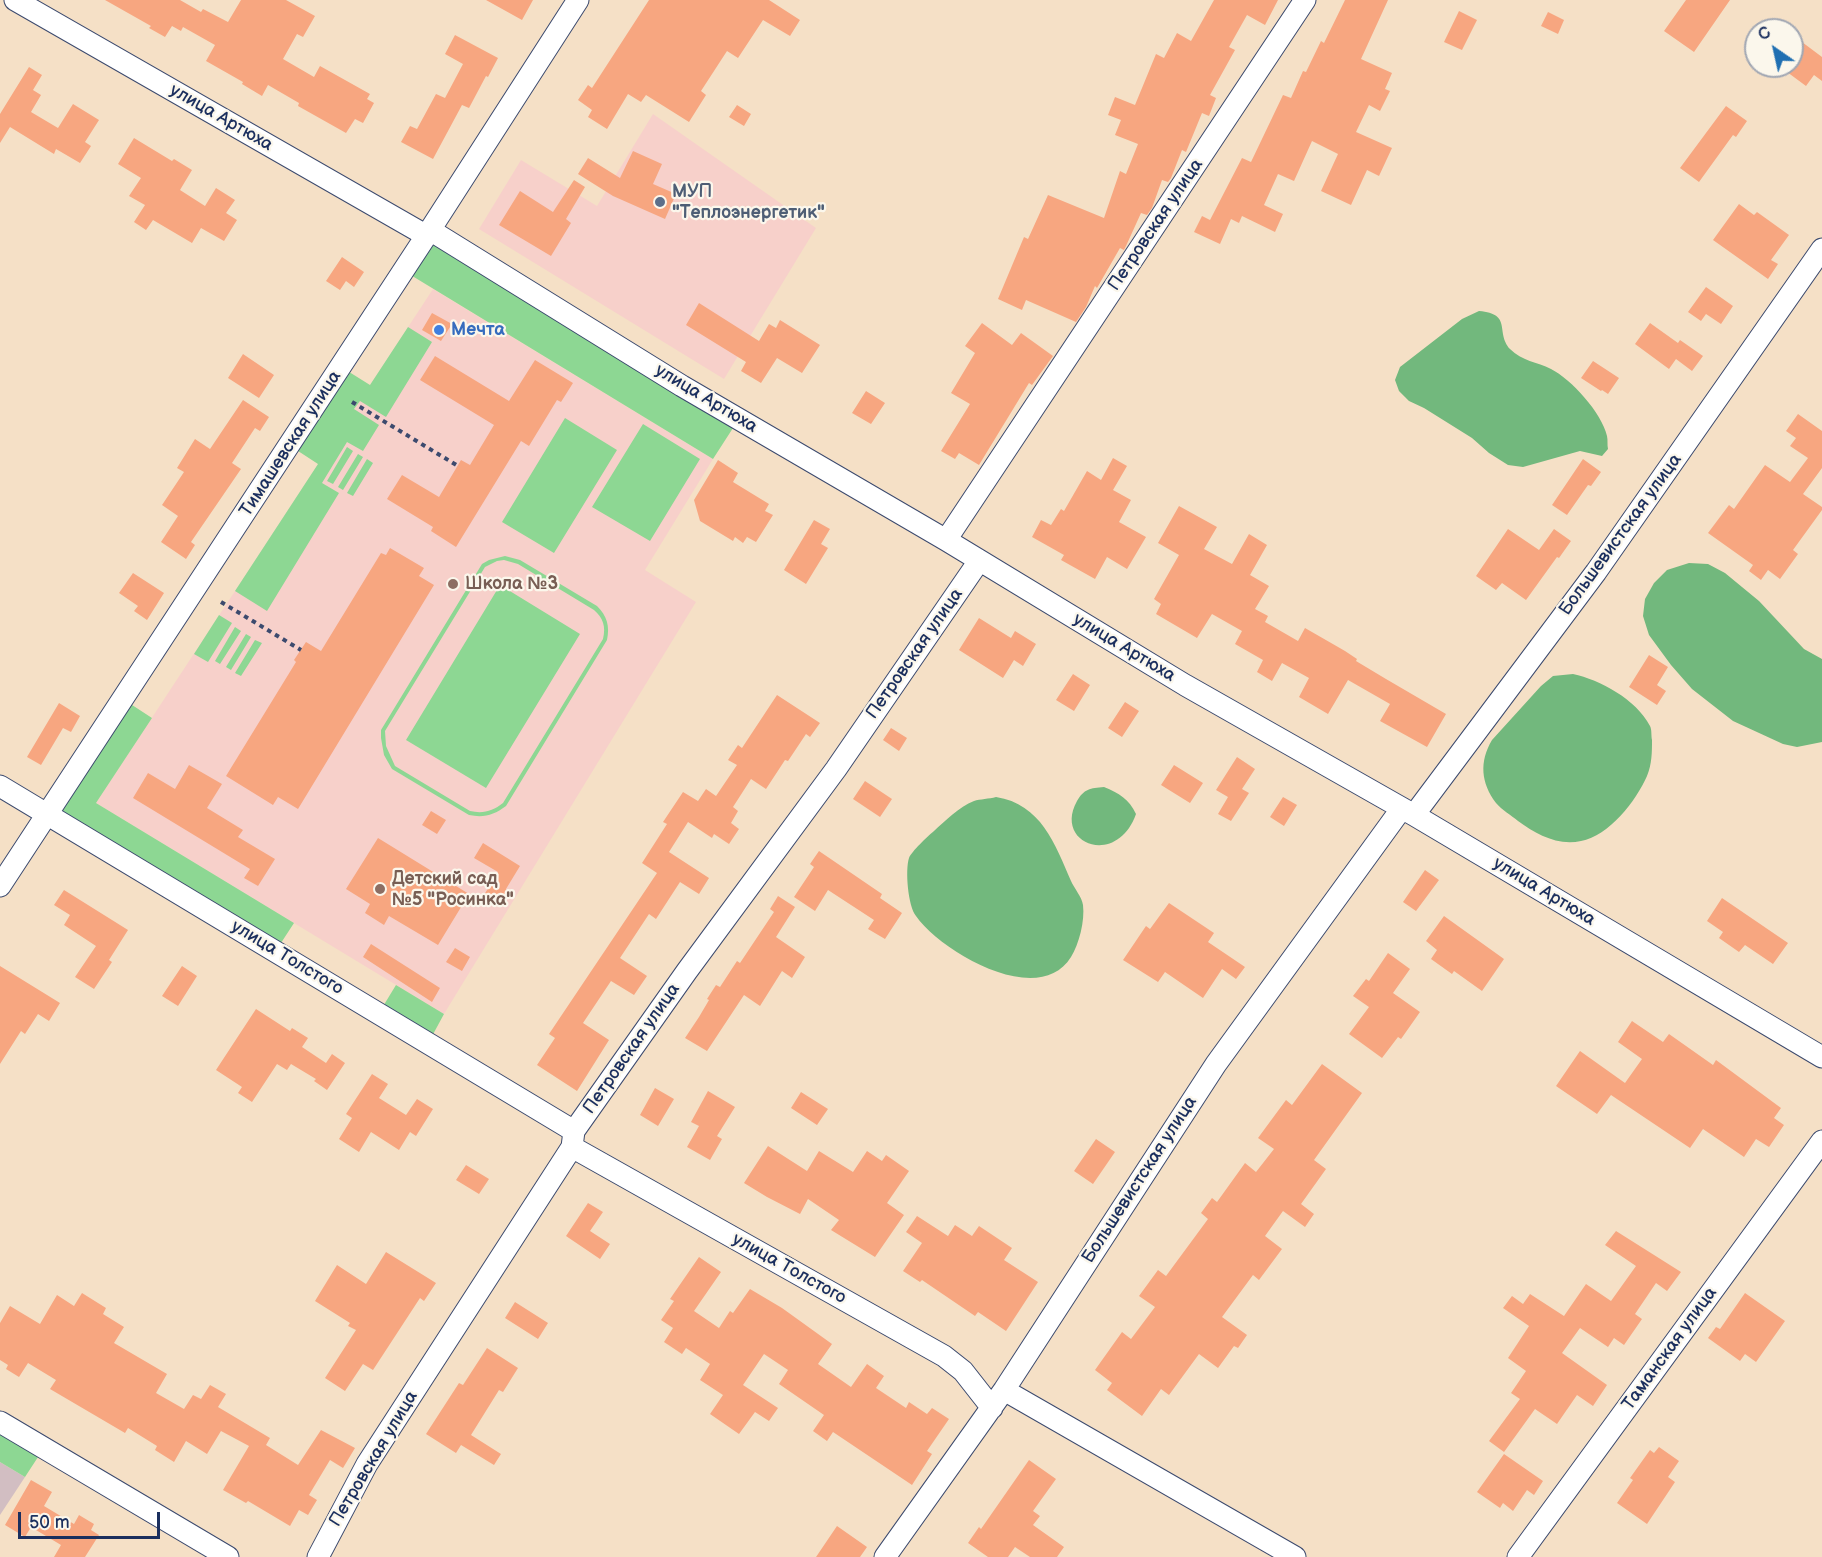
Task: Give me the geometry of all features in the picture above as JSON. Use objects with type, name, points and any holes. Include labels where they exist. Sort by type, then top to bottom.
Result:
[{"type":"street","name":"улица Артюха","points":[[15,0],[429,233],[682,386],[946,540],[1185,685],[1408,812],[1822,1057]]},
{"type":"street","name":"Тимашевская улица","points":[[0,886],[49,815],[429,233],[578,0]]},
{"type":"street","name":"Петровская улица","points":[[946,540],[1305,0]]},
{"type":"street","name":"Большевистская улица","points":[[885,1557],[992,1408],[1216,1064],[1408,812],[1596,572],[1822,249]]},
{"type":"street","name":"Петровская улица","points":[[318,1557],[367,1464],[573,1139],[687,971],[836,769],[980,561]]},
{"type":"street","name":"улица Толстого","points":[[0,786],[573,1139],[944,1356],[963,1371],[992,1408]]},
{"type":"street","name":"Таманская улица","points":[[1518,1557],[1822,1141]]},
{"type":"street","points":[[1004,1390],[1295,1557]]},
{"type":"street","points":[[0,1422],[228,1557]]},
{"type":"path","points":[[352,402],[458,466]]},
{"type":"path","points":[[221,602],[300,650]]},
{"type":"shaded area","points":[[653,114],[816,228],[724,379],[479,229],[521,160],[597,206]]},
{"type":"shaded area","name":"Школа №3","points":[[433,289],[713,459],[645,570],[696,602],[444,1014],[96,803]]},
{"type":"shaded area","points":[[0,1462],[25,1477],[0,1515]]},
{"type":"green space","points":[[430,243],[733,428],[713,459],[409,274]]},
{"type":"green space","points":[[1479,311],[1496,316],[1500,320],[1506,343],[1510,349],[1525,359],[1559,374],[1585,398],[1599,417],[1607,436],[1608,449],[1602,456],[1580,451],[1523,467],[1508,465],[1489,453],[1472,438],[1409,401],[1399,391],[1395,380],[1400,367],[1462,319]]},
{"type":"green space","points":[[408,327],[432,342],[386,417],[360,401],[354,409],[379,425],[363,451],[347,442],[322,483],[339,493],[267,611],[235,591],[318,464],[295,449],[346,370],[370,385]]},
{"type":"green space","points":[[565,418],[617,450],[554,553],[502,522]]},
{"type":"green space","points":[[643,424],[700,459],[650,541],[592,507]]},
{"type":"green space","points":[[347,447],[353,451],[333,484],[327,481]]},
{"type":"green space","points":[[358,454],[363,457],[343,490],[338,487]]},
{"type":"green space","points":[[367,459],[373,463],[353,496],[347,493]]},
{"type":"green space","points":[[505,556],[520,560],[597,606],[605,617],[608,630],[607,640],[506,806],[493,814],[479,816],[469,815],[392,769],[384,755],[381,730],[482,564]],"holes":[[[504,560],[518,564],[594,610],[603,623],[603,639],[503,803],[488,811],[470,811],[395,766],[386,746],[385,731],[485,567]]]},
{"type":"green space","points":[[1689,563],[1708,564],[1725,573],[1759,601],[1804,649],[1822,659],[1822,742],[1797,747],[1783,744],[1733,721],[1692,689],[1671,665],[1649,635],[1643,616],[1645,599],[1654,583],[1667,570]]},
{"type":"green space","points":[[500,585],[580,634],[486,788],[406,740]]},
{"type":"green space","points":[[219,615],[232,623],[208,662],[194,654]]},
{"type":"green space","points":[[235,627],[241,631],[220,664],[215,661]]},
{"type":"green space","points":[[246,634],[251,637],[231,670],[226,667]]},
{"type":"green space","points":[[255,640],[262,643],[241,676],[235,673]]},
{"type":"green space","points":[[1573,674],[1606,686],[1627,699],[1644,716],[1650,726],[1652,744],[1647,776],[1629,806],[1602,832],[1581,841],[1564,842],[1525,826],[1496,803],[1487,788],[1484,764],[1492,740],[1541,686],[1553,676]]},
{"type":"green space","points":[[129,703],[152,718],[96,803],[294,923],[279,946],[59,811]]},
{"type":"green space","points":[[1104,787],[1123,797],[1136,814],[1127,831],[1115,841],[1103,845],[1090,844],[1080,838],[1073,829],[1072,816],[1082,794],[1091,789]]},
{"type":"green space","points":[[996,797],[1011,801],[1035,817],[1052,840],[1082,902],[1081,932],[1071,957],[1056,972],[1037,978],[1014,976],[991,970],[968,959],[946,945],[929,930],[916,916],[911,904],[907,871],[909,858],[913,852],[952,814],[974,801]]},
{"type":"green space","points":[[396,985],[444,1014],[431,1038],[382,1008]]},
{"type":"green space","points":[[0,1430],[40,1454],[25,1477],[0,1462]]},
{"type":"building","points":[[105,0],[180,0],[201,12],[203,9],[228,22],[241,0],[286,0],[315,16],[303,37],[297,34],[283,59],[314,77],[320,66],[370,94],[367,99],[374,103],[363,123],[355,119],[346,133],[298,106],[299,103],[268,85],[262,96],[242,84],[243,82],[206,61],[215,45],[183,27],[181,31],[172,26],[165,37],[149,28],[151,26]]},
{"type":"building","points":[[486,0],[533,0],[522,20]]},
{"type":"building","points":[[649,0],[769,0],[800,20],[790,36],[763,20],[738,58],[727,51],[701,91],[706,95],[689,122],[646,95],[641,102],[628,94],[607,129],[588,117],[592,110],[578,100],[588,85],[592,88]]},
{"type":"building","points":[[1214,0],[1278,0],[1265,25],[1247,15],[1229,47],[1235,50],[1210,95],[1216,98],[1209,116],[1202,113],[1186,152],[1182,150],[1171,178],[1168,182],[1162,180],[1152,208],[1147,215],[1141,213],[1124,250],[1120,248],[1097,288],[1095,286],[1086,307],[1076,322],[1026,300],[1022,310],[998,299],[1024,237],[1028,239],[1048,195],[1104,218],[1120,171],[1126,174],[1138,144],[1115,135],[1121,120],[1108,115],[1115,97],[1135,105],[1156,54],[1164,58],[1177,33],[1191,41]]},
{"type":"building","points":[[1345,0],[1388,0],[1361,59],[1392,73],[1385,89],[1390,91],[1380,111],[1369,105],[1356,132],[1392,148],[1379,176],[1367,170],[1351,205],[1321,191],[1338,154],[1312,141],[1294,181],[1278,174],[1264,205],[1283,214],[1275,232],[1242,216],[1239,223],[1231,219],[1220,244],[1194,232],[1202,216],[1210,220],[1242,158],[1251,162],[1283,95],[1291,98],[1303,71],[1306,72],[1321,41],[1324,43]]},
{"type":"building","points":[[1686,0],[1730,0],[1694,52],[1664,31]]},
{"type":"building","points":[[1459,11],[1477,20],[1462,50],[1444,42]]},
{"type":"building","points":[[1548,12],[1564,20],[1558,34],[1541,26]]},
{"type":"building","points":[[455,35],[498,58],[469,108],[462,105],[433,159],[401,142],[410,126],[417,129],[436,94],[445,98],[463,64],[445,54]]},
{"type":"building","points":[[1804,44],[1822,57],[1822,81],[1814,75],[1806,86],[1795,78],[1804,78]]},
{"type":"building","points":[[29,67],[42,75],[33,90],[41,95],[31,112],[58,128],[73,104],[99,120],[85,142],[91,146],[80,163],[56,149],[54,154],[10,127],[0,143],[0,114]]},
{"type":"building","points":[[737,105],[751,114],[744,126],[729,117]]},
{"type":"building","points":[[1726,106],[1747,121],[1736,137],[1733,135],[1699,182],[1680,168]]},
{"type":"building","points":[[134,138],[192,170],[180,190],[205,206],[216,188],[235,200],[226,213],[237,220],[224,241],[201,228],[192,243],[153,220],[146,230],[134,222],[145,205],[129,196],[141,178],[118,164]]},
{"type":"building","points":[[633,151],[662,164],[653,184],[676,194],[665,219],[613,196],[578,174],[588,158],[620,178]]},
{"type":"building","points":[[574,180],[585,187],[566,219],[571,223],[551,256],[499,225],[520,191],[553,212]]},
{"type":"building","points":[[1739,204],[1754,215],[1757,212],[1789,235],[1771,260],[1778,264],[1768,279],[1713,240]]},
{"type":"building","points":[[342,257],[364,272],[354,287],[346,281],[340,290],[326,281]]},
{"type":"building","points":[[1706,287],[1733,306],[1721,324],[1706,314],[1701,321],[1688,312]]},
{"type":"building","points":[[699,303],[759,341],[769,324],[776,328],[780,320],[820,345],[802,373],[777,358],[761,383],[741,371],[746,362],[686,325]]},
{"type":"building","points":[[432,313],[452,324],[441,341],[422,330]]},
{"type":"building","points":[[982,323],[1012,345],[1021,333],[1053,356],[1032,385],[1029,383],[979,465],[959,453],[955,459],[941,451],[970,404],[951,393],[975,353],[965,346]]},
{"type":"building","points":[[1650,323],[1678,343],[1680,340],[1703,356],[1692,371],[1676,359],[1669,369],[1635,344]]},
{"type":"building","points":[[243,354],[274,375],[259,398],[228,378]]},
{"type":"building","points":[[435,356],[509,401],[535,360],[573,383],[561,402],[557,400],[529,446],[521,441],[456,547],[431,531],[433,527],[387,499],[402,475],[439,497],[461,460],[470,465],[494,425],[420,380]]},
{"type":"building","points":[[1593,361],[1619,378],[1608,394],[1581,378]]},
{"type":"building","points":[[866,391],[885,403],[871,424],[852,413]]},
{"type":"building","points":[[243,400],[269,417],[260,431],[255,428],[232,463],[241,469],[191,542],[195,545],[186,559],[161,542],[178,516],[162,505],[184,472],[177,468],[195,439],[210,449]]},
{"type":"building","points":[[1798,414],[1822,431],[1822,468],[1803,494],[1822,507],[1822,510],[1793,550],[1798,554],[1780,579],[1768,570],[1761,580],[1749,571],[1753,565],[1708,533],[1729,505],[1734,509],[1765,465],[1790,482],[1808,458],[1790,446],[1796,438],[1786,431]]},
{"type":"building","points":[[1113,458],[1127,466],[1113,490],[1131,500],[1119,522],[1146,537],[1127,569],[1107,557],[1095,579],[1061,560],[1064,555],[1032,537],[1041,520],[1051,525],[1061,509],[1064,511],[1087,471],[1101,480]]},
{"type":"building","points":[[1583,459],[1601,472],[1591,486],[1588,485],[1567,515],[1552,505]]},
{"type":"building","points":[[718,460],[738,473],[733,482],[769,504],[765,511],[773,515],[756,542],[747,537],[743,543],[735,537],[733,541],[700,521],[694,500]]},
{"type":"building","points":[[1179,506],[1217,527],[1204,549],[1232,564],[1249,534],[1267,545],[1250,575],[1269,586],[1255,609],[1268,616],[1265,622],[1298,641],[1305,628],[1446,714],[1427,747],[1380,721],[1390,704],[1348,680],[1328,714],[1299,697],[1309,678],[1282,663],[1272,681],[1257,672],[1263,660],[1235,644],[1242,631],[1212,614],[1197,638],[1156,614],[1161,604],[1154,599],[1179,555],[1158,543]]},
{"type":"building","points":[[814,520],[830,529],[821,544],[828,548],[806,584],[784,570]]},
{"type":"building","points":[[1508,529],[1539,550],[1554,529],[1571,541],[1526,600],[1502,583],[1496,590],[1476,576]]},
{"type":"building","points":[[390,548],[424,568],[419,576],[434,585],[298,809],[278,797],[273,805],[226,776],[306,642],[321,651],[381,553],[386,555]]},
{"type":"building","points":[[133,573],[164,593],[147,620],[134,611],[138,606],[119,593]]},
{"type":"building","points":[[979,618],[1011,638],[1015,631],[1036,644],[1023,666],[1014,660],[1003,678],[959,650]]},
{"type":"building","points":[[1649,655],[1668,667],[1657,685],[1666,691],[1657,705],[1629,687]]},
{"type":"building","points":[[1073,674],[1090,685],[1074,711],[1056,700]]},
{"type":"building","points":[[777,695],[820,723],[810,737],[806,734],[766,789],[751,779],[733,807],[738,811],[731,823],[739,829],[729,844],[714,834],[712,838],[688,822],[669,852],[709,878],[699,894],[680,882],[656,919],[649,914],[620,958],[647,976],[634,995],[611,981],[583,1023],[609,1040],[577,1091],[537,1065],[555,1038],[549,1034],[657,873],[642,863],[667,824],[663,822],[683,792],[698,801],[706,789],[716,796],[737,765],[728,760],[738,745],[742,748]]},
{"type":"building","points":[[1125,702],[1139,711],[1122,737],[1108,728]]},
{"type":"building","points":[[59,703],[80,716],[71,732],[63,728],[41,765],[27,757]]},
{"type":"building","points":[[891,728],[907,738],[899,751],[883,740]]},
{"type":"building","points":[[1237,757],[1255,769],[1242,789],[1249,793],[1231,821],[1218,814],[1228,797],[1216,790]]},
{"type":"building","points":[[189,765],[222,784],[207,808],[243,830],[238,837],[275,859],[258,886],[244,878],[250,869],[133,798],[148,773],[175,789]]},
{"type":"building","points":[[1174,765],[1203,783],[1190,803],[1161,785]]},
{"type":"building","points":[[865,781],[892,799],[880,817],[853,799]]},
{"type":"building","points":[[1283,797],[1297,805],[1284,826],[1270,817]]},
{"type":"building","points":[[431,811],[446,820],[437,834],[422,825]]},
{"type":"building","points":[[378,838],[469,894],[438,945],[389,916],[384,925],[365,913],[370,904],[346,889]]},
{"type":"building","points":[[483,843],[520,866],[499,905],[484,895],[498,872],[474,858]]},
{"type":"building","points":[[819,851],[882,894],[880,898],[902,913],[885,939],[868,929],[874,920],[828,890],[815,911],[794,897],[814,867],[810,864]]},
{"type":"building","points":[[1425,870],[1439,880],[1416,911],[1403,902]]},
{"type":"building","points":[[64,890],[128,930],[109,960],[112,962],[94,989],[75,977],[96,946],[64,925],[70,915],[54,905]]},
{"type":"building","points":[[778,896],[795,907],[776,937],[805,957],[792,978],[782,971],[760,1006],[744,995],[707,1051],[685,1038],[716,985],[720,987],[737,961],[740,963],[774,912],[770,909]]},
{"type":"building","points":[[1722,898],[1788,943],[1773,964],[1745,945],[1739,952],[1719,938],[1723,932],[1707,921]]},
{"type":"building","points":[[1169,903],[1214,933],[1208,942],[1245,967],[1236,979],[1222,969],[1203,998],[1165,972],[1158,982],[1123,960],[1146,926],[1150,929]]},
{"type":"building","points":[[1444,916],[1504,959],[1482,991],[1454,971],[1452,974],[1431,959],[1437,950],[1426,941]]},
{"type":"building","points":[[371,944],[440,988],[432,1002],[363,957]]},
{"type":"building","points":[[455,948],[470,957],[462,971],[446,962]]},
{"type":"building","points":[[1388,953],[1410,969],[1393,993],[1420,1012],[1401,1039],[1398,1037],[1382,1058],[1349,1034],[1369,1007],[1353,996],[1366,979],[1369,981]]},
{"type":"building","points":[[0,966],[60,1003],[49,1021],[38,1014],[25,1034],[21,1031],[0,1064]]},
{"type":"building","points":[[182,966],[197,976],[178,1006],[162,996]]},
{"type":"building","points":[[256,1009],[290,1031],[292,1028],[308,1038],[302,1047],[326,1063],[332,1054],[345,1063],[327,1090],[314,1081],[316,1079],[291,1064],[287,1070],[277,1064],[252,1102],[238,1093],[242,1087],[216,1070]]},
{"type":"building","points":[[1632,1021],[1663,1042],[1669,1034],[1713,1065],[1716,1060],[1781,1108],[1774,1118],[1784,1125],[1769,1147],[1756,1139],[1744,1157],[1703,1129],[1690,1148],[1611,1095],[1597,1114],[1556,1086],[1580,1051],[1625,1083],[1642,1059],[1618,1042]]},
{"type":"building","points":[[1322,1064],[1362,1093],[1314,1160],[1326,1169],[1301,1204],[1314,1214],[1305,1227],[1283,1211],[1265,1236],[1282,1249],[1259,1280],[1253,1275],[1222,1317],[1247,1335],[1238,1348],[1234,1346],[1218,1368],[1199,1354],[1169,1395],[1161,1389],[1142,1416],[1107,1390],[1112,1383],[1095,1370],[1122,1332],[1131,1339],[1155,1307],[1139,1296],[1158,1270],[1166,1276],[1208,1219],[1201,1213],[1212,1198],[1217,1202],[1245,1163],[1256,1172],[1274,1149],[1258,1138],[1286,1100],[1292,1105]]},
{"type":"building","points":[[372,1074],[388,1084],[379,1098],[406,1115],[417,1099],[433,1109],[416,1136],[410,1132],[399,1150],[371,1132],[359,1152],[339,1139],[352,1118],[346,1114]]},
{"type":"building","points":[[655,1088],[674,1099],[658,1126],[640,1115]]},
{"type":"building","points":[[708,1091],[735,1107],[717,1136],[722,1139],[710,1160],[687,1147],[699,1126],[691,1122]]},
{"type":"building","points":[[801,1092],[828,1109],[817,1125],[791,1108]]},
{"type":"building","points":[[1096,1139],[1115,1152],[1093,1184],[1074,1171]]},
{"type":"building","points":[[768,1146],[807,1171],[819,1151],[853,1172],[867,1151],[882,1161],[886,1155],[909,1171],[887,1203],[904,1215],[875,1257],[831,1230],[839,1220],[808,1199],[800,1214],[744,1183]]},
{"type":"building","points":[[466,1165],[489,1179],[479,1194],[456,1180]]},
{"type":"building","points":[[588,1203],[603,1212],[590,1231],[610,1244],[600,1259],[566,1236]]},
{"type":"building","points":[[917,1216],[948,1236],[955,1225],[972,1236],[979,1226],[1012,1248],[1004,1260],[1038,1282],[1006,1331],[978,1312],[975,1316],[922,1280],[920,1282],[903,1271],[922,1243],[906,1232]]},
{"type":"building","points":[[1616,1231],[1681,1272],[1667,1291],[1656,1283],[1635,1314],[1642,1319],[1624,1345],[1614,1338],[1608,1347],[1580,1328],[1562,1353],[1607,1385],[1593,1406],[1577,1395],[1557,1424],[1535,1409],[1504,1452],[1489,1441],[1520,1399],[1511,1393],[1526,1371],[1508,1358],[1529,1326],[1503,1308],[1512,1296],[1523,1304],[1530,1294],[1564,1316],[1586,1284],[1611,1301],[1636,1266],[1605,1245]]},
{"type":"building","points":[[386,1252],[436,1283],[424,1301],[420,1298],[373,1370],[363,1364],[345,1391],[325,1378],[356,1330],[348,1326],[350,1323],[315,1301],[337,1265],[366,1284]]},
{"type":"building","points":[[699,1257],[721,1272],[694,1311],[719,1328],[730,1311],[733,1313],[750,1289],[782,1308],[832,1344],[818,1364],[851,1387],[867,1364],[884,1376],[876,1388],[906,1408],[909,1402],[927,1414],[932,1408],[949,1419],[927,1451],[932,1454],[912,1485],[833,1432],[827,1441],[813,1431],[824,1415],[779,1384],[788,1370],[764,1354],[743,1385],[778,1408],[769,1421],[755,1412],[739,1434],[710,1414],[723,1395],[700,1380],[710,1364],[686,1348],[682,1354],[664,1342],[673,1328],[661,1320],[674,1301],[670,1299]]},
{"type":"building","points":[[82,1293],[106,1308],[103,1314],[124,1327],[114,1343],[167,1374],[156,1393],[184,1409],[193,1395],[201,1399],[210,1385],[226,1394],[218,1407],[270,1438],[266,1445],[298,1465],[321,1430],[355,1448],[343,1468],[330,1460],[309,1495],[317,1500],[308,1515],[299,1510],[290,1526],[248,1501],[246,1503],[223,1490],[249,1446],[221,1431],[207,1454],[186,1441],[174,1462],[155,1450],[157,1446],[128,1428],[125,1433],[50,1389],[56,1380],[28,1363],[19,1377],[6,1369],[8,1365],[0,1360],[0,1323],[10,1306],[40,1324],[57,1295],[74,1306]]},
{"type":"building","points":[[1745,1293],[1785,1321],[1756,1362],[1745,1354],[1740,1361],[1708,1338],[1716,1327],[1720,1329]]},
{"type":"building","points":[[515,1302],[548,1323],[538,1339],[505,1318]]},
{"type":"building","points":[[487,1348],[518,1368],[503,1392],[499,1390],[471,1435],[501,1454],[494,1465],[461,1445],[456,1453],[426,1434],[459,1383],[463,1385]]},
{"type":"building","points":[[1659,1447],[1679,1461],[1668,1477],[1675,1482],[1647,1524],[1617,1503],[1633,1480],[1630,1478],[1650,1450],[1654,1453]]},
{"type":"building","points":[[1504,1454],[1543,1481],[1534,1495],[1527,1490],[1513,1511],[1503,1503],[1500,1508],[1477,1492]]},
{"type":"building","points":[[1029,1460],[1056,1479],[1033,1511],[1040,1516],[1033,1525],[1064,1547],[1057,1557],[1030,1557],[1015,1547],[1008,1557],[988,1557],[968,1543],[979,1527],[981,1529]]},
{"type":"building","points":[[31,1480],[52,1492],[44,1506],[74,1524],[79,1515],[94,1524],[91,1530],[99,1535],[85,1557],[54,1557],[61,1545],[31,1527],[25,1537],[5,1525]]},
{"type":"building","points":[[837,1526],[867,1547],[860,1557],[816,1557]]},
{"type":"place","name":"МУП \"Теплоэнергетик\"","points":[[660,202]]},
{"type":"place","name":"Мечта","points":[[439,330]]},
{"type":"place","name":"Школа №3","points":[[453,584]]},
{"type":"place","name":"Детский сад №5 \"Росинка\"","points":[[380,889]]}]
